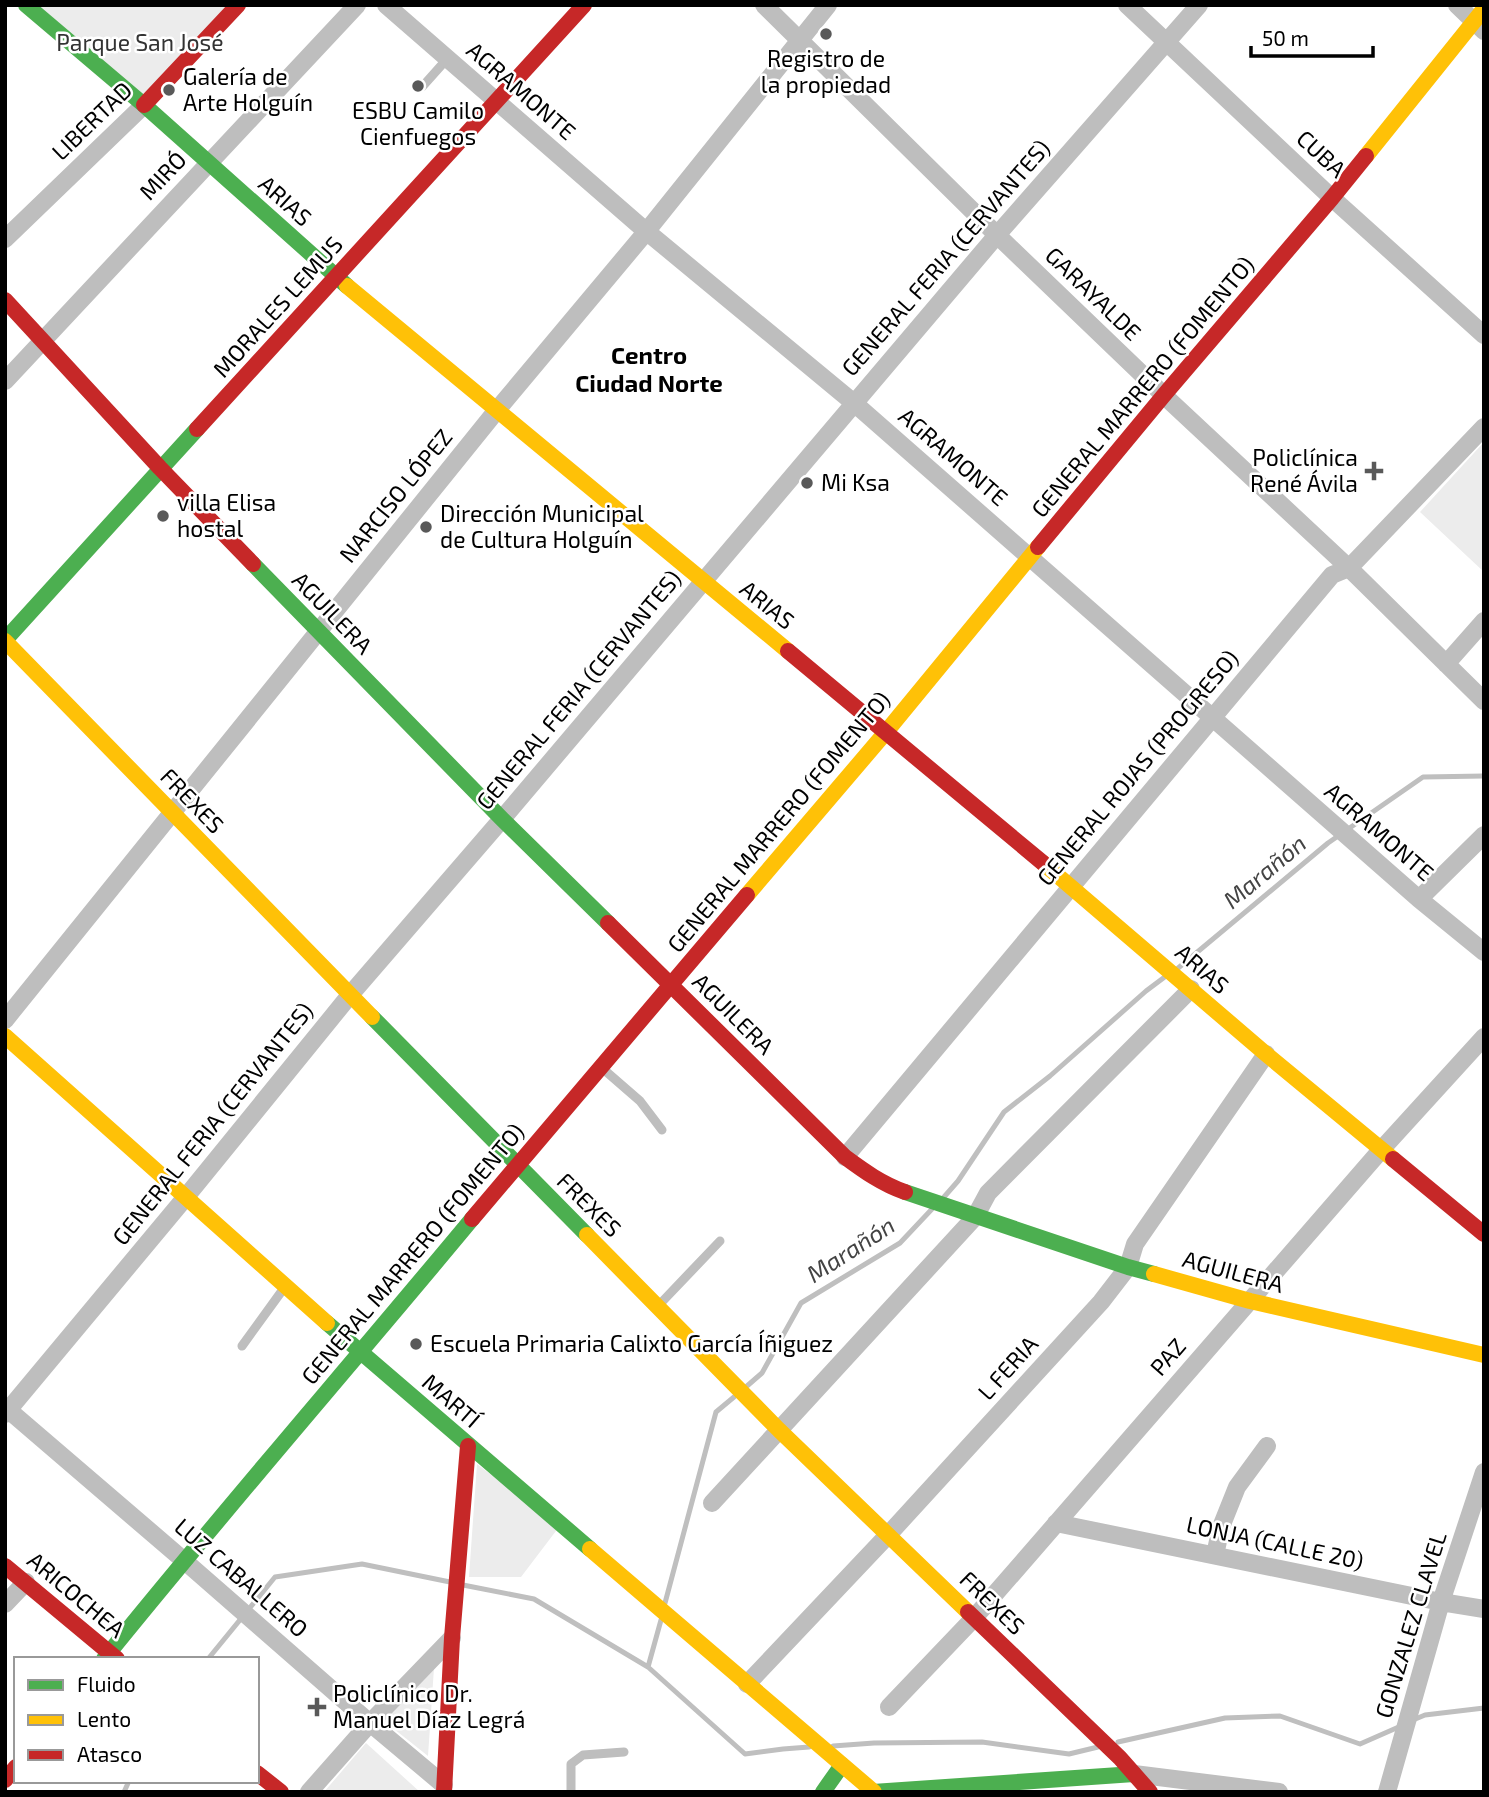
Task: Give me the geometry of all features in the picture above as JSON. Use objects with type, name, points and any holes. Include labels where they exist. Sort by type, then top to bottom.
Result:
[{"type":"street","name":"ARIAS","points":[[26,5],[144,105],[336,278],[1071,886],[1266,1055],[1484,1234]]},
{"type":"street","name":"LIBERTAD","points":[[5,239],[144,105],[238,5]]},
{"type":"street","name":"MIRÓ","points":[[5,381],[357,5]]},
{"type":"street","name":"AGRAMONTE","points":[[386,5],[646,232],[854,403],[1350,839],[1484,953]]},
{"type":"street","name":"MORALES LEMUS","points":[[5,640],[584,5]]},
{"type":"street","name":"GARAYALDE","points":[[764,5],[997,235],[1349,568],[1484,701]]},
{"type":"street","name":"NARCISO LÓPEZ","points":[[5,1020],[828,5]]},
{"type":"street","name":"CUBA","points":[[1127,5],[1332,198],[1484,335]]},
{"type":"street","name":"GENERAL FERIA (CERVANTES)","points":[[6,1410],[186,1198],[350,995],[997,235],[1199,5]]},
{"type":"street","points":[[1457,5],[1480,20]]},
{"type":"street","name":"GENERAL MARRERO (FOMENTO)","points":[[110,1657],[184,1560],[886,732],[1164,395],[1480,20]]},
{"type":"street","name":"AGUILERA","points":[[5,299],[160,468],[502,819],[845,1157],[869,1175],[893,1188],[1128,1267],[1250,1301],[1484,1355]]},
{"type":"street","name":"GENERAL ROJAS (PROGRESO)","points":[[845,1157],[1332,575],[1349,568],[1484,427]]},
{"type":"street","points":[[1446,664],[1484,621]]},
{"type":"street","name":"FREXES","points":[[5,640],[757,1408],[1120,1758],[1150,1792]]},
{"type":"street","points":[[1419,899],[1484,835]]},
{"type":"street","points":[[712,1503],[975,1217],[988,1193],[1187,986]]},
{"type":"street","name":"MARTÍ","points":[[5,1036],[361,1353],[873,1792]]},
{"type":"street","name":"PAZ","points":[[889,1707],[974,1618],[1381,1150],[1484,1037]]},
{"type":"street","name":"L FERIA","points":[[747,1684],[888,1535],[1101,1302],[1128,1267],[1135,1244],[1266,1055]]},
{"type":"street","name":"LUZ CABALLERO","points":[[6,1410],[184,1560],[444,1788]]},
{"type":"street","points":[[444,1788],[452,1638],[468,1446]]},
{"type":"street","points":[[1215,1555],[1221,1527],[1237,1487],[1267,1447]]},
{"type":"street","name":"GONZALEZ CLAVEL","points":[[1387,1792],[1441,1602],[1484,1472]]},
{"type":"street","name":"LONJA (CALLE 20)","points":[[1056,1523],[1484,1609]]},
{"type":"street","name":"ARICOCHEA","points":[[5,1566],[110,1657]]},
{"type":"street","points":[[5,1604],[26,1582]]},
{"type":"street","points":[[309,1792],[370,1723],[452,1638]]},
{"type":"street","points":[[823,1792],[841,1763]]},
{"type":"street","points":[[873,1792],[1134,1774],[1279,1792]]},
{"type":"street","points":[[259,1775],[281,1792]]},
{"type":"lane","points":[[422,87],[447,59]]},
{"type":"lane","points":[[600,1067],[640,1101],[662,1130]]},
{"type":"lane","points":[[658,1307],[720,1241]]},
{"type":"lane","points":[[242,1346],[285,1286]]},
{"type":"lane","points":[[571,1792],[571,1764],[583,1755],[624,1752]]},
{"type":"green space","name":"Parque San José","points":[[38,5],[229,5],[143,95]]},
{"type":"green space","points":[[1484,442],[1484,572],[1420,512]]},
{"type":"green space","points":[[477,1464],[559,1527],[521,1577],[469,1577]]},
{"type":"green space","points":[[434,1668],[428,1756],[384,1721]]},
{"type":"green space","points":[[366,1743],[420,1792],[324,1792]]},
{"type":"waterway","name":"Marañón","points":[[1177,969],[1328,843],[1423,777],[1484,776]]},
{"type":"waterway","name":"Marañón","points":[[944,1197],[958,1181],[1004,1112],[1166,976]]},
{"type":"waterway","name":"Marañón","points":[[747,1386],[762,1373],[801,1303],[900,1243],[932,1209]]},
{"type":"waterway","name":"Marañón","points":[[665,1603],[716,1412],[734,1397]]},
{"type":"waterway","name":"Marañón","points":[[210,1657],[275,1577],[362,1564],[450,1582]]},
{"type":"waterway","name":"Marañón","points":[[463,1585],[534,1599],[648,1667],[745,1754],[809,1747]]},
{"type":"waterway","name":"Marañón","points":[[648,1667],[661,1620]]},
{"type":"waterway","points":[[1413,1720],[1425,1715],[1484,1708]]},
{"type":"waterway","points":[[1118,1742],[1225,1718],[1280,1716],[1360,1744],[1401,1726]]},
{"type":"waterway","points":[[833,1746],[982,1742],[1069,1754],[1098,1747]]},
{"type":"waterway","name":"Marañón","points":[[124,1792],[128,1783]]},
{"type":"traffic: fast","points":[[26,5],[144,105],[347,286]]},
{"type":"traffic: fast","points":[[5,640],[197,429]]},
{"type":"traffic: fast","points":[[253,564],[502,819],[608,923]]},
{"type":"traffic: fast","points":[[372,1017],[587,1235]]},
{"type":"traffic: fast","points":[[905,1192],[1154,1274]]},
{"type":"traffic: fast","points":[[106,1657],[472,1219]]},
{"type":"traffic: fast","points":[[327,1323],[590,1549]]},
{"type":"traffic: fast","points":[[823,1792],[842,1765]]},
{"type":"traffic: fast","points":[[873,1792],[1134,1774]]},
{"type":"traffic: slow","points":[[1366,156],[1484,9]]},
{"type":"traffic: slow","points":[[347,286],[788,651]]},
{"type":"traffic: slow","points":[[747,895],[1038,547]]},
{"type":"traffic: slow","points":[[5,641],[372,1017]]},
{"type":"traffic: slow","points":[[1043,863],[1393,1159]]},
{"type":"traffic: slow","points":[[5,1036],[327,1323]]},
{"type":"traffic: slow","points":[[587,1235],[779,1430],[968,1612]]},
{"type":"traffic: slow","points":[[1154,1274],[1250,1301],[1484,1355]]},
{"type":"traffic: slow","points":[[590,1549],[874,1792]]},
{"type":"traffic: jam","points":[[144,105],[238,5]]},
{"type":"traffic: jam","points":[[197,429],[584,5]]},
{"type":"traffic: jam","points":[[1038,547],[1366,156]]},
{"type":"traffic: jam","points":[[5,300],[253,564]]},
{"type":"traffic: jam","points":[[788,651],[1043,863]]},
{"type":"traffic: jam","points":[[472,1219],[747,895]]},
{"type":"traffic: jam","points":[[608,923],[845,1157],[881,1181],[905,1192]]},
{"type":"traffic: jam","points":[[1393,1159],[1484,1234]]},
{"type":"traffic: jam","points":[[444,1792],[452,1638],[468,1446]]},
{"type":"traffic: jam","points":[[5,1566],[115,1657]]},
{"type":"traffic: jam","points":[[968,1612],[1120,1758],[1150,1792]]},
{"type":"traffic: jam","points":[[5,1780],[14,1769]]},
{"type":"traffic: jam","points":[[259,1775],[281,1792]]},
{"type":"place","name":"Registro de la propiedad","points":[[826,34]]},
{"type":"place","name":"ESBU Camilo Cienfuegos","points":[[418,86]]},
{"type":"place","name":"Galería de Arte Holguín","points":[[169,90]]},
{"type":"place","name":"Policlínica René Ávila","points":[[1374,471]]},
{"type":"place","name":"Mi Ksa","points":[[807,483]]},
{"type":"place","name":"villa Elisa hostal","points":[[163,516]]},
{"type":"place","name":"Dirección Municipal de Cultura Holguín","points":[[426,527]]},
{"type":"place","name":"Escuela Primaria Calixto García Íñiguez","points":[[416,1344]]},
{"type":"place","name":"Policlínico Dr. Manuel Díaz Legrá","points":[[317,1707]]},
{"type":"district","name":"Centro Ciudad Norte","points":[[649,370]]}]
